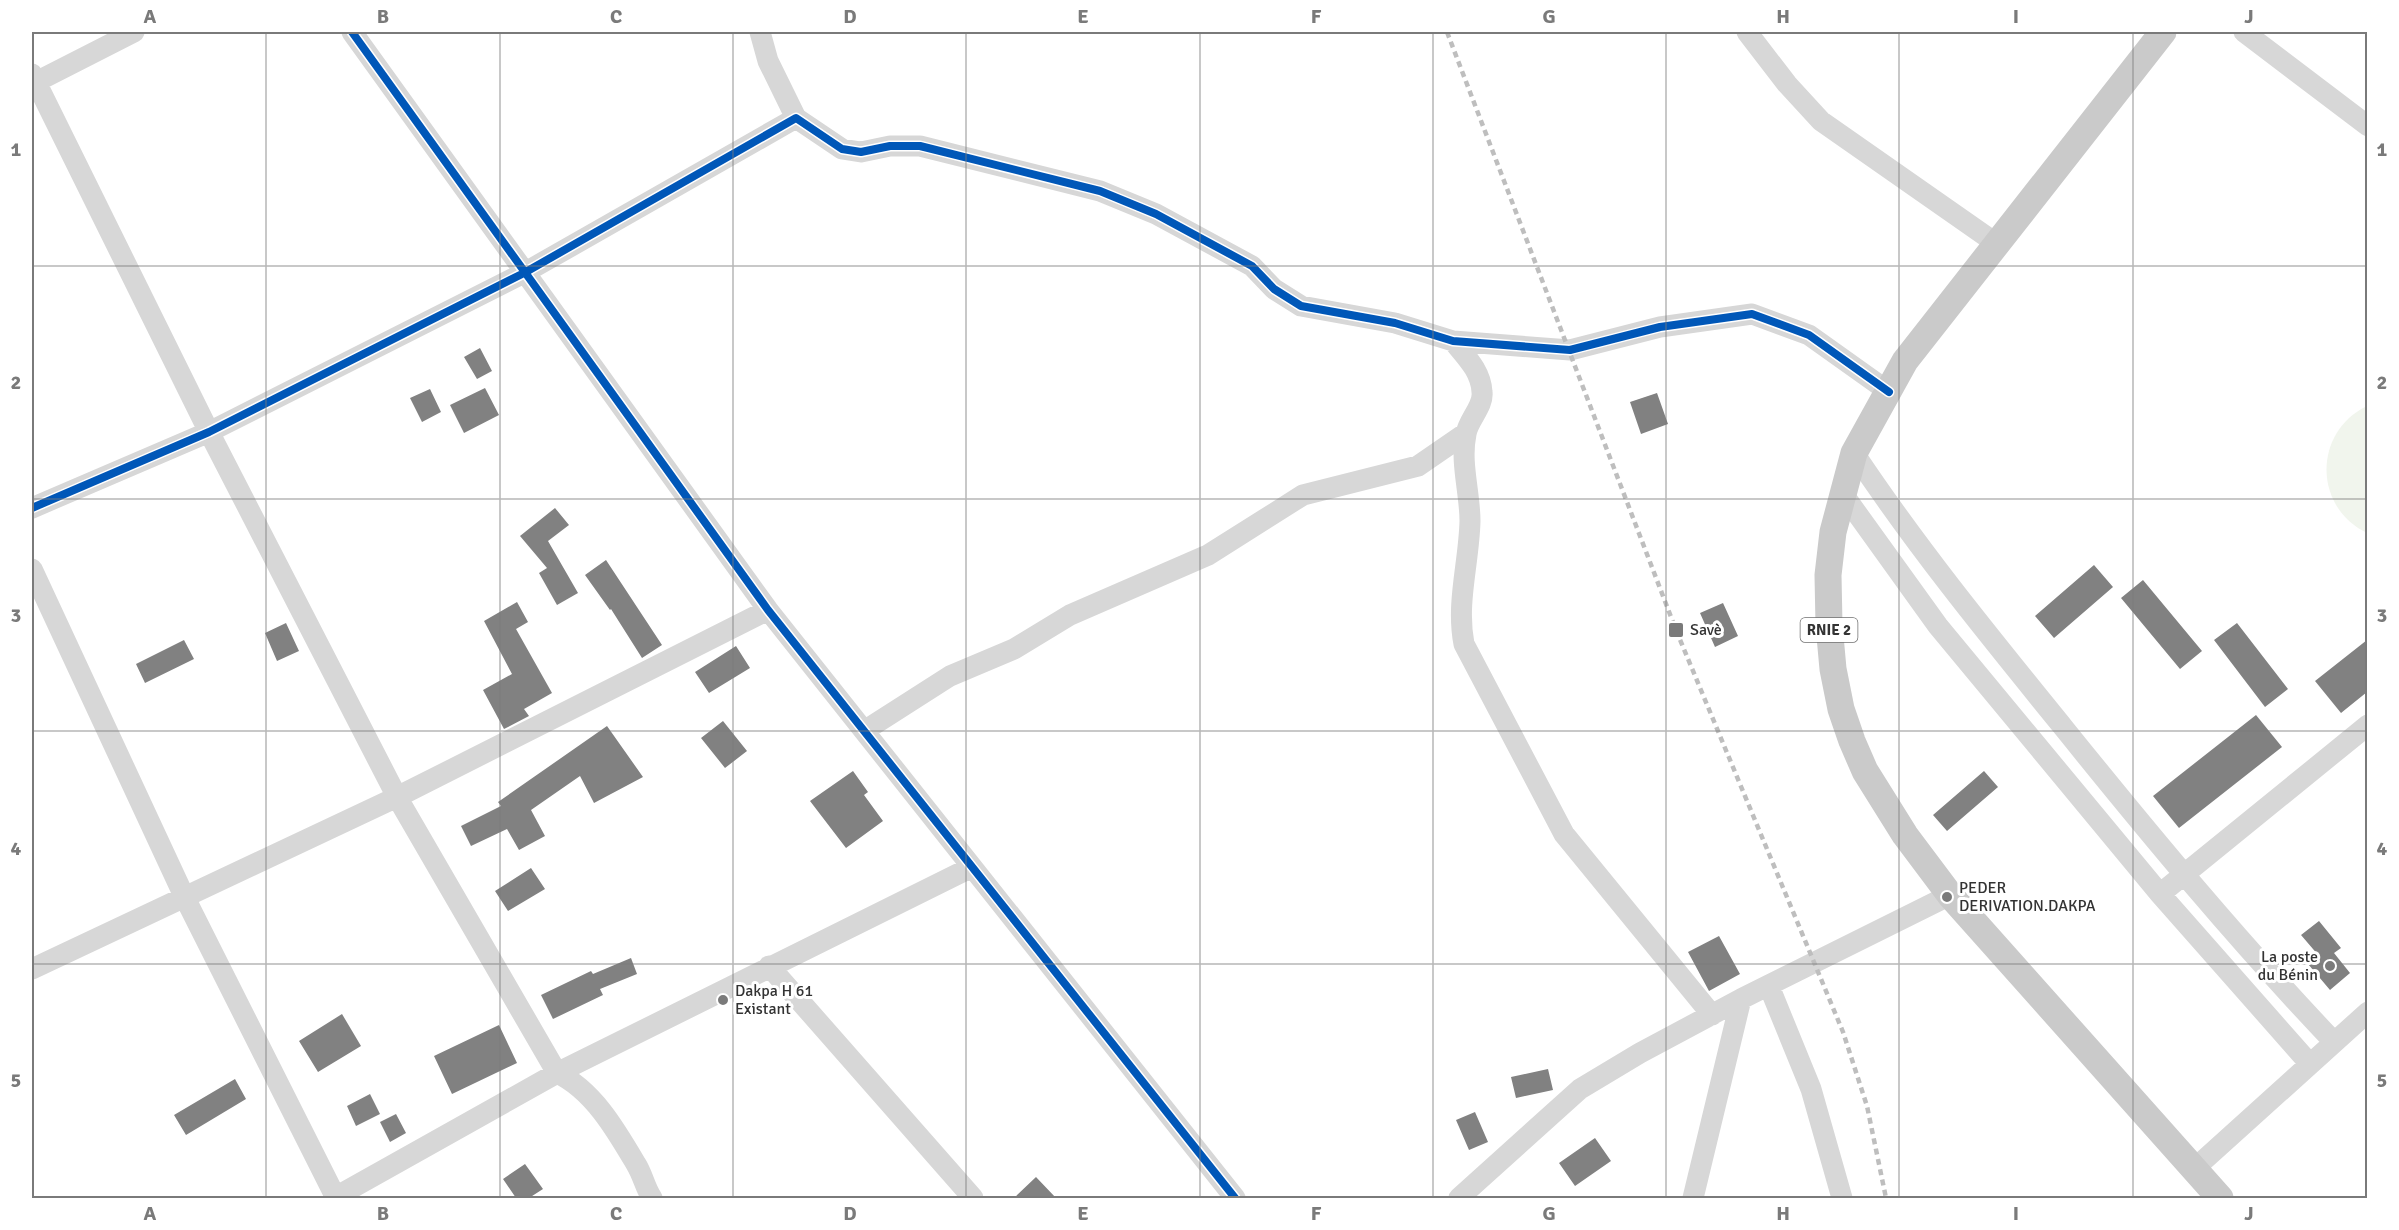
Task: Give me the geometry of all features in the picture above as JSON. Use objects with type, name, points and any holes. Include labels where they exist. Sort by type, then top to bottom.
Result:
[{"type":"main road","name":"RNIE 2","points":[[2163,32],[1917,345],[1854,453],[1833,532],[1828,575],[1829,625],[1841,709],[1865,771],[1882,802],[1950,895],[2220,1198]]},
{"type":"street","points":[[134,32],[33,80],[209,432],[397,797],[557,1073],[573,1081],[597,1105],[637,1166],[652,1198]]},
{"type":"street","points":[[352,32],[768,610],[1235,1198]]},
{"type":"street","points":[[760,32],[768,62],[796,118],[842,149],[861,152],[890,146],[920,146],[1100,191],[1156,214],[1252,266],[1274,289],[1301,306],[1395,323],[1453,341],[1570,350],[1660,327],[1752,314],[1809,335],[1889,392]]},
{"type":"street","points":[[1747,32],[1787,84],[1821,122],[1997,244]]},
{"type":"street","points":[[2244,32],[2367,126]]},
{"type":"street","points":[[32,508],[209,432],[524,273],[796,118]]},
{"type":"street","points":[[1453,341],[1472,363],[1481,380],[1483,396],[1466,434],[1464,478],[1470,520],[1460,624],[1464,644],[1564,834],[1712,1015]]},
{"type":"street","points":[[864,731],[950,676],[1014,650],[1070,615],[1208,555],[1303,495],[1418,466],[1466,434]]},
{"type":"street","points":[[1854,453],[1936,571],[2183,875],[2278,983],[2334,1042]]},
{"type":"street","points":[[1843,494],[1938,626],[2160,894],[2310,1064]]},
{"type":"street","points":[[32,569],[184,896],[335,1198],[557,1073],[972,867]]},
{"type":"street","points":[[32,969],[397,797],[768,610]]},
{"type":"street","points":[[2160,894],[2367,725]]},
{"type":"street","points":[[1459,1198],[1580,1089],[1640,1053],[1741,999],[1950,895]]},
{"type":"street","points":[[769,966],[973,1198]]},
{"type":"street","points":[[1769,986],[1811,1089],[1842,1198]]},
{"type":"street","points":[[1693,1198],[1741,999]]},
{"type":"street","points":[[2194,1169],[2367,1012]]},
{"type":"shaded area","points":[[2367,406],[2367,533],[2349,521],[2337,506],[2329,488],[2326,469],[2329,451],[2337,433],[2349,418]]},
{"type":"building","points":[[480,348],[492,371],[477,379],[464,357]]},
{"type":"building","points":[[485,388],[499,415],[464,433],[450,405]]},
{"type":"building","points":[[430,389],[441,412],[422,422],[410,398]]},
{"type":"building","points":[[1657,393],[1668,424],[1641,434],[1630,402]]},
{"type":"building","points":[[555,508],[569,525],[548,541],[578,593],[557,605],[539,573],[547,568],[520,536]]},
{"type":"building","points":[[606,560],[662,645],[642,658],[611,609],[585,575]]},
{"type":"building","points":[[2094,565],[2113,587],[2054,638],[2035,616]]},
{"type":"building","points":[[2143,580],[2202,651],[2180,669],[2121,598]]},
{"type":"building","points":[[517,602],[528,622],[516,629],[552,693],[524,709],[529,716],[504,729],[483,690],[512,674],[484,621]]},
{"type":"building","points":[[1723,603],[1738,636],[1715,647],[1700,613]]},
{"type":"building","points":[[286,623],[299,651],[277,661],[265,633]]},
{"type":"building","points":[[2237,623],[2288,689],[2265,707],[2214,640]]},
{"type":"building","points":[[184,640],[194,659],[145,683],[136,664]]},
{"type":"building","points":[[2367,640],[2367,692],[2341,713],[2315,681]]},
{"type":"building","points":[[736,646],[750,668],[709,693],[695,672]]},
{"type":"building","points":[[2256,715],[2282,747],[2179,828],[2153,796]]},
{"type":"building","points":[[723,721],[747,751],[725,768],[701,738]]},
{"type":"building","points":[[607,726],[643,777],[594,803],[580,776],[531,810],[545,836],[519,850],[507,829],[471,846],[461,826],[501,806],[498,802]]},
{"type":"building","points":[[853,771],[868,792],[864,795],[883,821],[846,848],[810,801]]},
{"type":"building","points":[[1984,771],[1998,787],[1947,831],[1933,815]]},
{"type":"building","points":[[531,868],[545,889],[508,911],[495,891]]},
{"type":"building","points":[[2319,921],[2341,948],[2334,953],[2350,973],[2330,990],[2308,964],[2319,956],[2301,935]]},
{"type":"building","points":[[1719,936],[1740,974],[1709,991],[1688,952]]},
{"type":"building","points":[[631,958],[637,974],[600,989],[603,995],[553,1019],[541,995],[591,971],[593,974]]},
{"type":"building","points":[[342,1014],[361,1046],[318,1072],[299,1041]]},
{"type":"building","points":[[499,1025],[517,1063],[452,1094],[434,1056]]},
{"type":"building","points":[[1548,1069],[1553,1090],[1516,1098],[1511,1077]]},
{"type":"building","points":[[235,1079],[246,1099],[186,1135],[174,1115]]},
{"type":"building","points":[[370,1094],[380,1114],[356,1126],[347,1106]]},
{"type":"building","points":[[1475,1112],[1488,1142],[1469,1150],[1456,1120]]},
{"type":"building","points":[[396,1114],[406,1133],[390,1142],[380,1122]]},
{"type":"building","points":[[1595,1138],[1611,1161],[1575,1186],[1559,1163]]},
{"type":"building","points":[[525,1164],[543,1189],[529,1198],[516,1198],[503,1179]]},
{"type":"building","points":[[1036,1177],[1056,1198],[1014,1198]]},
{"type":"railway","points":[[1447,32],[1676,630],[1843,1032],[1867,1106],[1886,1198]]},
{"type":"cycle path","points":[[352,32],[768,610],[1235,1198]]},
{"type":"cycle path","points":[[32,508],[209,432],[524,273],[796,118],[842,149],[861,152],[890,146],[920,146],[1100,191],[1156,214],[1252,266],[1274,289],[1301,306],[1395,323],[1453,341],[1570,350],[1660,327],[1752,314],[1809,335],[1889,392]]},
{"type":"place","name":"Savè","points":[[1676,630]]},
{"type":"place","name":"PEDER DERIVATION.DAKPA","points":[[1947,897]]},
{"type":"place","name":"La poste du Bénin","points":[[2330,966]]},
{"type":"place","name":"Dakpa H 61 Existant","points":[[723,1000]]}]
